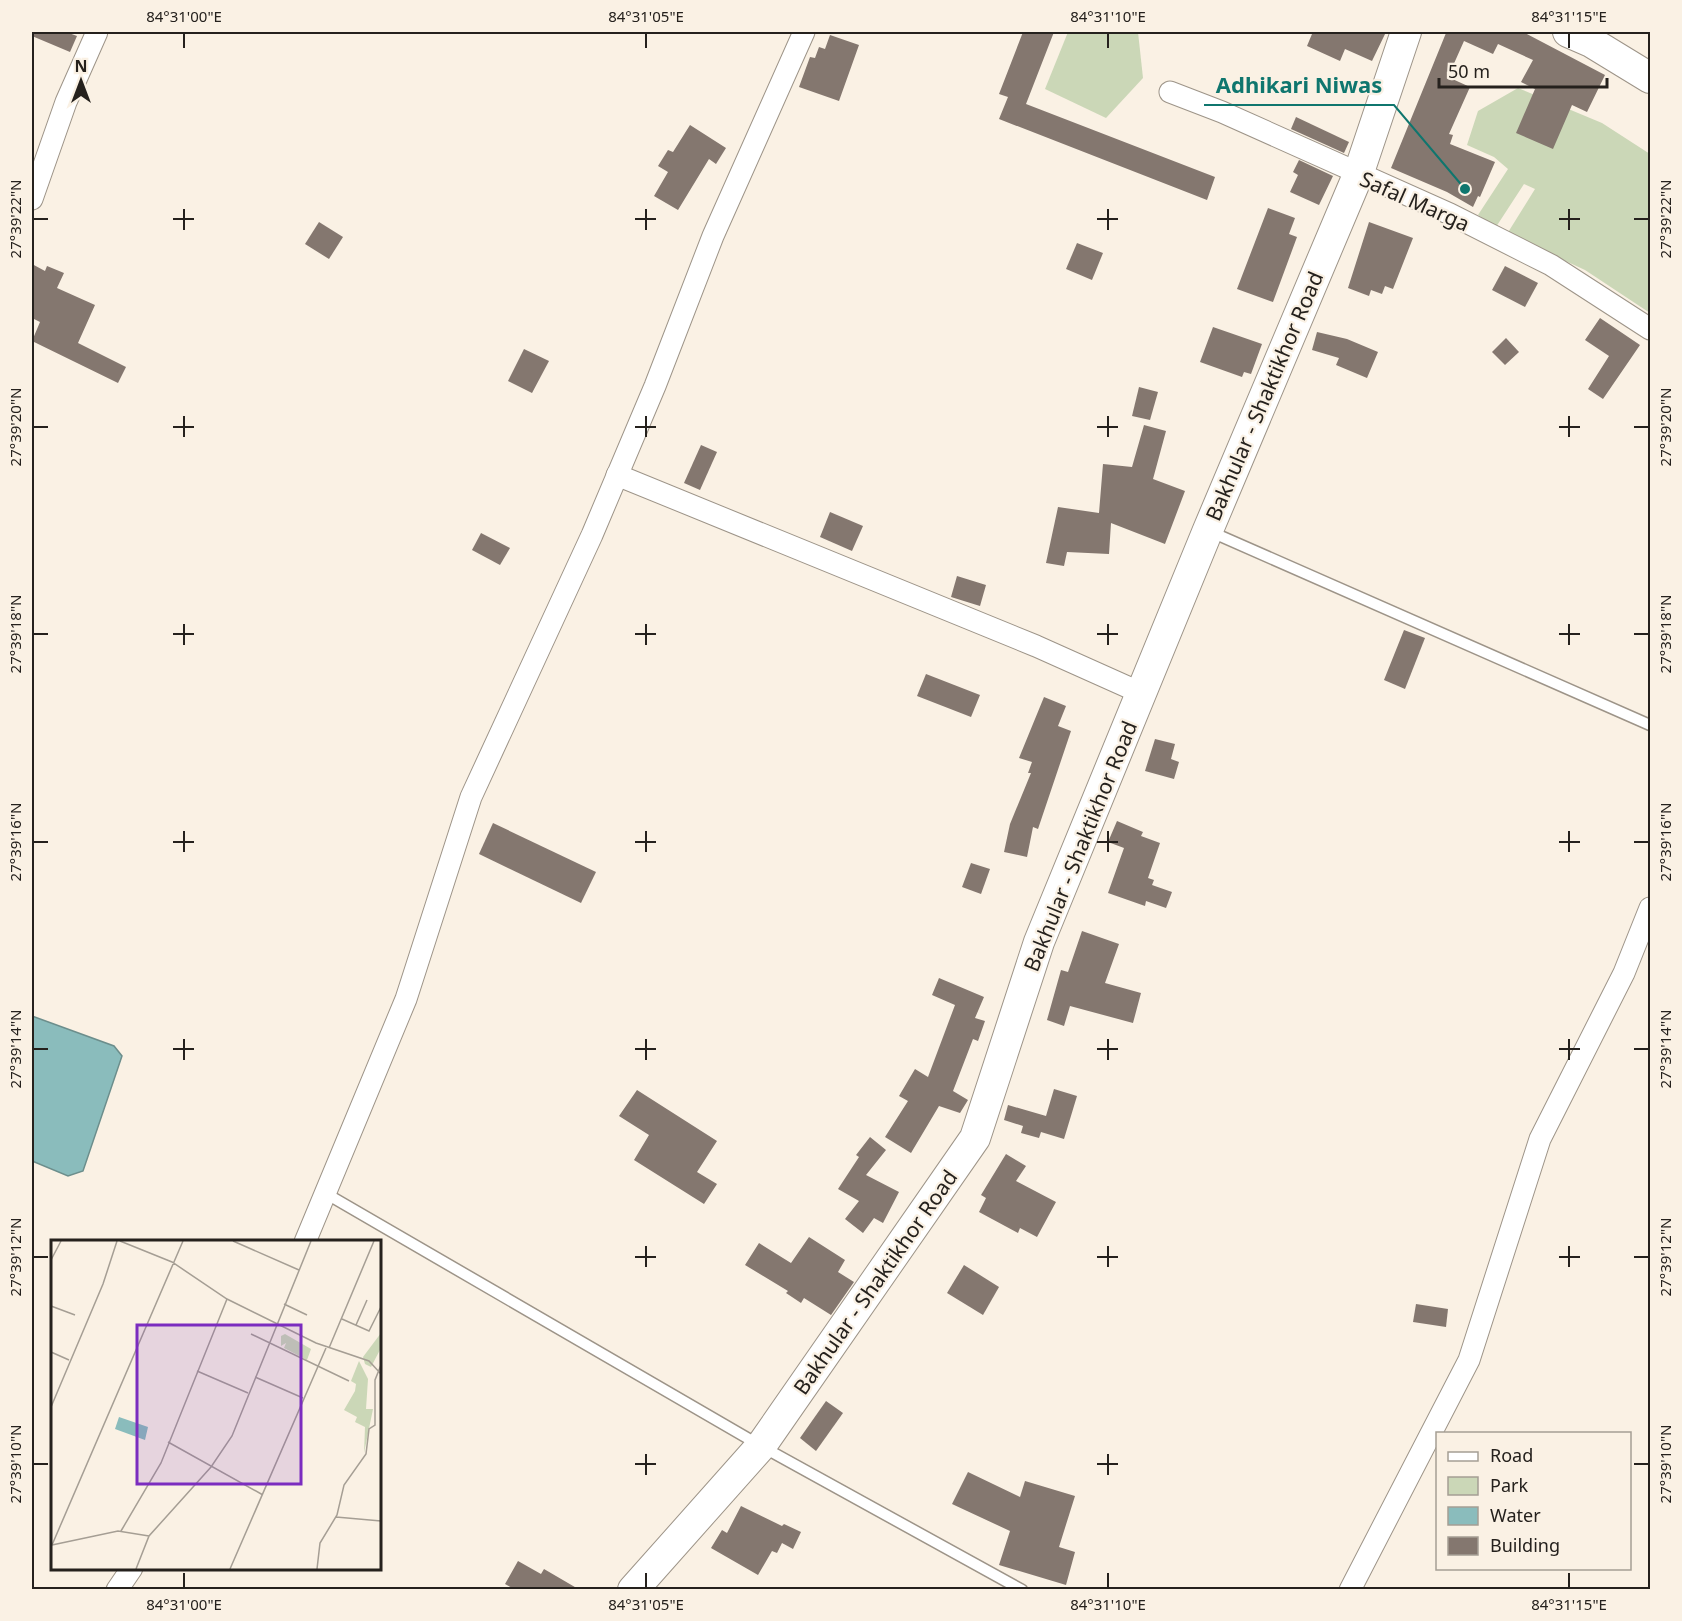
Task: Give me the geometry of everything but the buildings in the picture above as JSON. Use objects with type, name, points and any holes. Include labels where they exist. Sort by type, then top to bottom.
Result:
[{"type":"street","points":[[32,199],[66,102],[97,32]]},
{"type":"street","points":[[306,1240],[406,999],[471,797],[592,535],[655,386],[713,236],[804,32]]},
{"type":"street","name":"Bakhular - Shaktikhor Road","points":[[633,1590],[761,1446],[975,1138],[1039,942],[1208,530],[1358,175],[1406,32]]},
{"type":"street","points":[[1568,32],[1591,42],[1650,78]]},
{"type":"street","name":"Safal Marga","points":[[1170,92],[1222,111],[1358,175],[1450,214],[1551,265],[1650,329]]},
{"type":"street","points":[[617,474],[1036,646],[1141,693]]},
{"type":"street","points":[[1350,1590],[1468,1360],[1540,1138],[1624,973],[1650,908]]},
{"type":"street","points":[[117,1590],[131,1570]]},
{"type":"lane","points":[[1208,530],[1650,725]]},
{"type":"lane","points":[[325,1193],[761,1446],[1022,1590]]},
{"type":"green space","points":[[1068,32],[1138,32],[1143,78],[1106,118],[1045,89]]},
{"type":"green space","points":[[1518,88],[1602,123],[1650,154],[1650,313],[1585,270],[1507,234],[1535,189],[1524,184],[1496,227],[1478,215],[1508,169],[1494,157],[1467,145],[1478,111]]},
{"type":"water","points":[[32,1016],[114,1046],[122,1056],[83,1171],[68,1176],[32,1161]]},
{"type":"place","name":"Adhikari Niwas","points":[[1465,189]]}]
